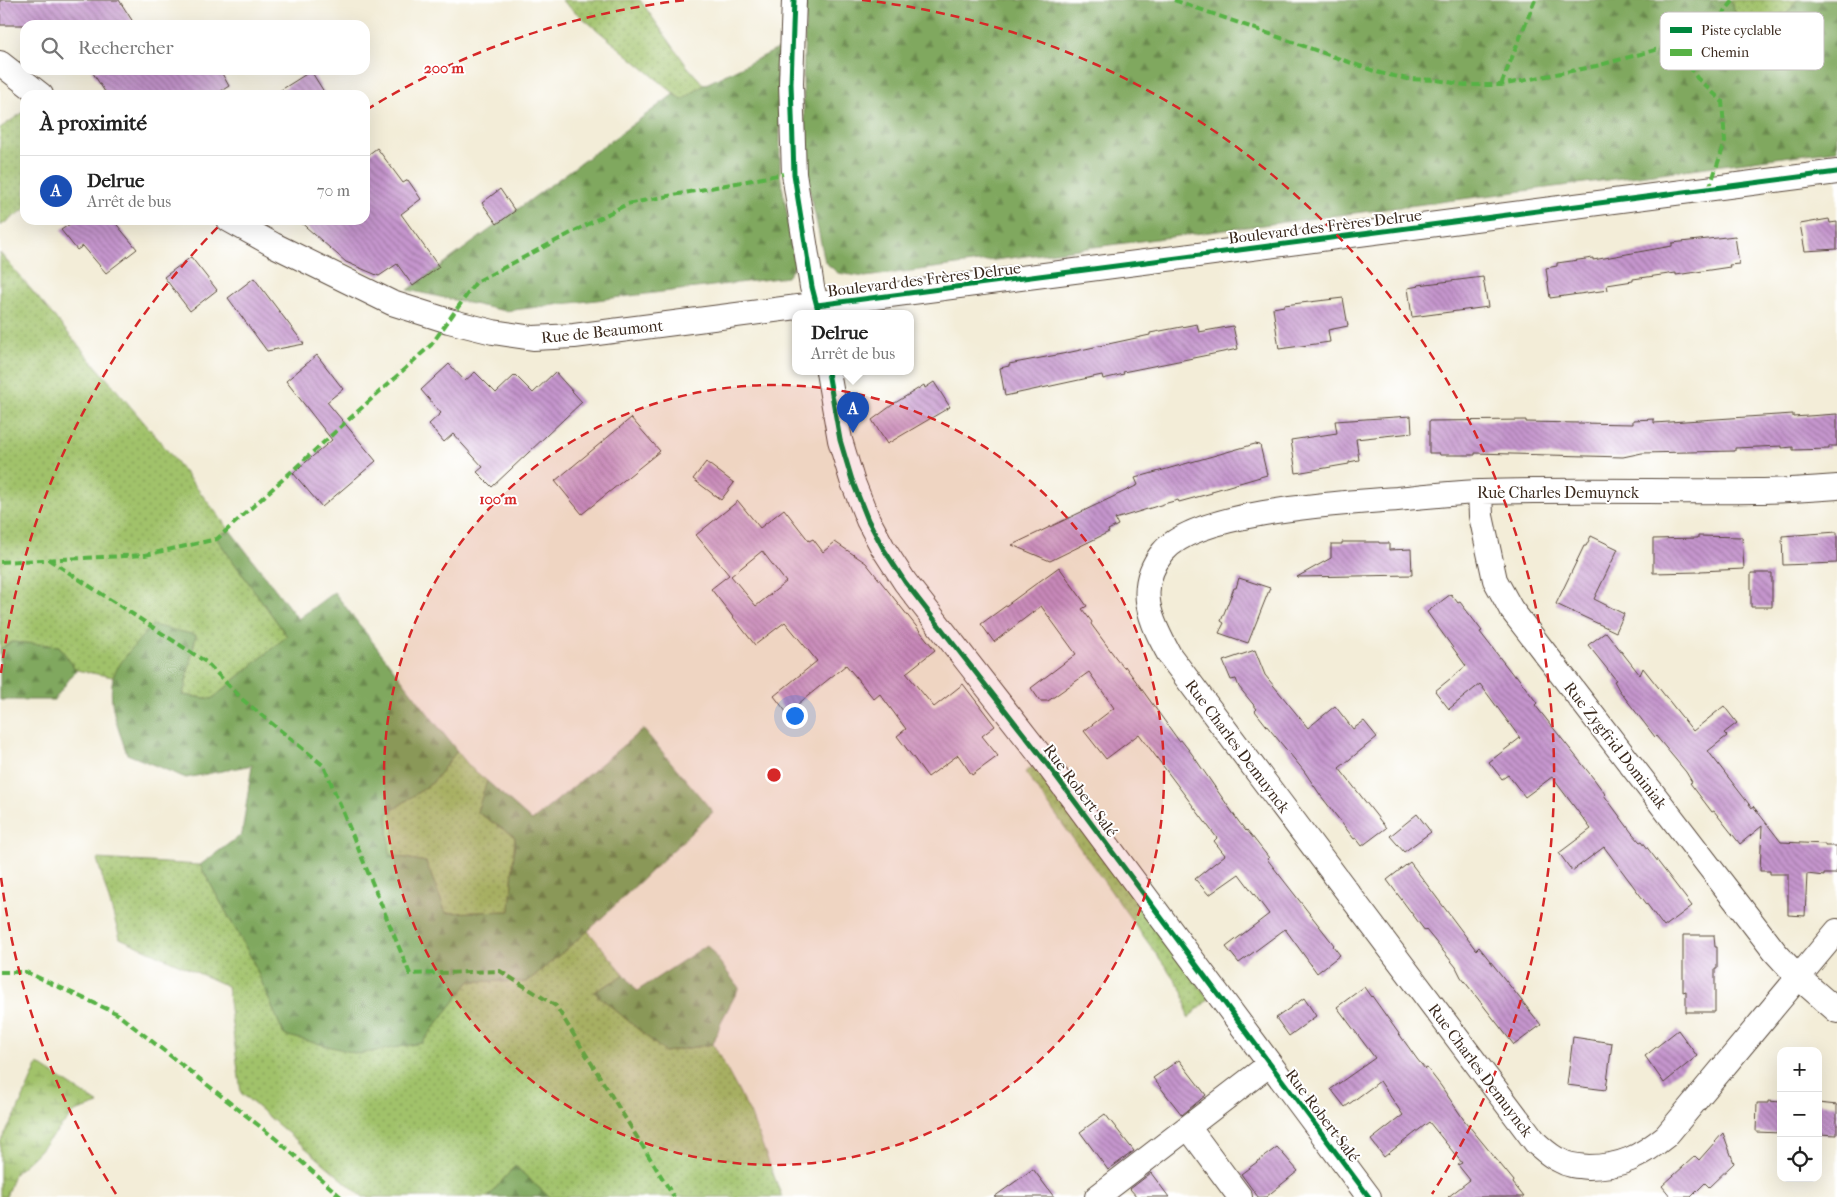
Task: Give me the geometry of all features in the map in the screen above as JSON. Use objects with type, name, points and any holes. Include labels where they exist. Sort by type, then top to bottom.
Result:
[{"type":"street","points":[[794,0],[791,83],[794,174],[818,310]]},
{"type":"street","points":[[0,63],[35,90]]},
{"type":"street","name":"Boulevard des Frères Delrue","points":[[818,310],[1837,172]]},
{"type":"street","name":"Rue de Beaumont","points":[[239,225],[274,245],[392,302],[449,321],[494,332],[533,338],[574,336],[792,313]]},
{"type":"street","name":"Rue Robert Salé","points":[[829,375],[840,440],[852,480],[868,520],[882,548],[905,582],[1044,760],[1369,1197]]},
{"type":"street","name":"Rue Charles Demuynck","points":[[1837,488],[1760,491],[1480,492],[1307,506],[1234,520],[1181,537],[1163,552],[1152,571],[1147,589],[1154,627],[1170,656],[1536,1143],[1563,1163],[1578,1166],[1604,1167],[1623,1163],[1647,1151],[1666,1136],[1837,931]]},
{"type":"street","name":"Rue Zygfrid Dominiak","points":[[1480,492],[1482,516],[1495,580],[1511,609],[1775,952],[1798,977],[1837,1011]]},
{"type":"street","points":[[1097,1197],[1270,1064]]},
{"type":"street","points":[[1188,1127],[1240,1197]]},
{"type":"green space","points":[[561,0],[640,0],[687,66],[704,85],[682,100]]},
{"type":"green space","points":[[806,0],[1730,0],[1735,12],[1660,12],[1660,70],[1824,70],[1824,12],[1788,12],[1797,0],[1837,0],[1837,150],[865,277],[838,273],[825,262],[806,173],[803,82]]},
{"type":"green space","points":[[1730,0],[1797,0],[1788,12],[1735,12]]},
{"type":"green space","points":[[780,48],[780,174],[796,264],[787,277],[505,311],[408,290],[674,94],[682,100],[704,85]]},
{"type":"green space","points":[[20,114],[20,212],[0,226],[0,128]]},
{"type":"green space","points":[[0,253],[159,440],[229,529],[217,539],[287,636],[212,699],[183,695],[196,635],[130,651],[113,677],[76,670],[59,646],[12,642],[0,649]]},
{"type":"green space","points":[[229,529],[298,619],[334,592],[457,751],[432,783],[387,814],[390,855],[426,862],[446,913],[510,911],[515,837],[477,812],[487,781],[532,821],[643,729],[713,812],[588,931],[527,982],[470,981],[422,1043],[359,1054],[284,1035],[252,959],[200,865],[242,834],[252,765],[186,778],[127,754],[117,726],[113,707],[112,687],[115,672],[130,650],[152,625],[196,635],[183,695],[212,699],[287,636],[217,539]]},
{"type":"green space","points":[[12,642],[59,646],[76,670],[54,700],[0,700],[0,649]]},
{"type":"green space","points":[[457,751],[470,767],[487,781],[477,812],[515,837],[510,911],[446,913],[426,862],[390,855],[387,814],[432,783]]},
{"type":"green space","points":[[1036,765],[1209,999],[1188,1018],[1183,991],[1025,772]]},
{"type":"green space","points":[[97,859],[200,865],[252,959],[284,1034],[422,1043],[470,981],[527,982],[588,931],[625,975],[594,992],[665,1052],[713,1044],[750,1113],[782,1197],[549,1197],[515,1166],[488,1197],[363,1197],[241,1093],[227,986],[120,938]]},
{"type":"green space","points":[[707,945],[739,988],[723,1018],[713,1044],[665,1052],[594,992],[625,975],[637,991]]},
{"type":"green space","points":[[38,1064],[99,1104],[75,1112],[33,1157],[14,1174],[6,1197],[0,1197],[0,1142],[15,1116]]},
{"type":"green space","points":[[515,1166],[549,1197],[488,1197]]},
{"type":"building","points":[[0,0],[119,0],[132,20],[20,20],[20,25],[0,25]]},
{"type":"building","points":[[94,75],[223,75],[229,86],[223,90],[104,90]]},
{"type":"building","points":[[305,75],[314,75],[323,90],[281,90]]},
{"type":"building","points":[[377,148],[403,183],[408,180],[421,199],[401,214],[439,267],[413,286],[397,264],[379,276],[346,262],[304,225],[370,225],[370,153]]},
{"type":"building","points":[[500,189],[515,211],[497,224],[482,203]]},
{"type":"building","points":[[1829,219],[1830,223],[1837,222],[1837,249],[1805,251],[1800,224]]},
{"type":"building","points":[[68,225],[117,225],[137,249],[106,273],[83,246],[77,250],[61,230]]},
{"type":"building","points":[[1735,236],[1739,264],[1676,275],[1676,273],[1633,279],[1633,281],[1607,285],[1608,290],[1550,298],[1546,268],[1557,266],[1557,263],[1593,258],[1593,260],[1672,246],[1672,243]]},
{"type":"building","points":[[191,257],[217,290],[190,311],[164,277]]},
{"type":"building","points":[[1483,277],[1488,307],[1412,317],[1408,288],[1418,285]]},
{"type":"building","points":[[254,278],[304,344],[267,351],[228,298]]},
{"type":"building","points":[[1343,298],[1348,326],[1328,330],[1330,342],[1279,349],[1273,308]]},
{"type":"building","points":[[1197,324],[1199,332],[1233,326],[1238,349],[1123,372],[1124,374],[1103,379],[1102,375],[1005,396],[1000,368],[1009,366],[1009,364]]},
{"type":"building","points":[[317,355],[343,389],[327,402],[376,461],[322,507],[293,473],[332,440],[286,381]]},
{"type":"building","points":[[449,364],[465,381],[475,372],[496,393],[515,375],[533,393],[555,372],[582,402],[492,487],[477,472],[483,467],[453,434],[444,442],[429,424],[441,413],[421,390]]},
{"type":"building","points":[[934,382],[950,407],[887,444],[872,420],[924,385],[925,388]]},
{"type":"building","points":[[1793,414],[1793,417],[1837,414],[1837,446],[1829,446],[1829,449],[1793,450],[1793,447],[1782,448],[1782,446],[1735,448],[1735,451],[1642,453],[1623,457],[1475,453],[1475,455],[1440,455],[1439,453],[1429,453],[1429,421],[1526,420],[1526,422],[1633,424],[1633,420],[1654,419],[1654,423]]},
{"type":"building","points":[[1411,416],[1412,433],[1356,439],[1359,460],[1349,462],[1349,464],[1296,473],[1291,440],[1337,433],[1335,421]]},
{"type":"building","points":[[631,418],[660,451],[582,514],[555,481]]},
{"type":"building","points":[[1255,444],[1260,445],[1267,475],[1212,491],[1212,493],[1179,502],[1178,500],[1115,519],[1118,525],[1108,530],[1109,532],[1050,561],[1012,545],[1138,485],[1135,478]]},
{"type":"building","points":[[706,462],[734,483],[721,500],[693,479]]},
{"type":"building","points":[[738,501],[760,528],[784,509],[809,541],[813,539],[823,552],[835,542],[866,563],[935,650],[906,673],[934,707],[963,684],[995,726],[982,736],[998,756],[972,775],[958,755],[928,777],[897,736],[906,729],[880,694],[874,699],[846,665],[787,713],[774,696],[817,661],[785,622],[755,645],[711,589],[729,575],[696,535]],"holes":[[[762,551],[786,582],[756,606],[731,576]]]},
{"type":"building","points":[[1837,532],[1837,563],[1783,565],[1782,536]]},
{"type":"building","points":[[1591,536],[1618,549],[1594,599],[1624,614],[1616,632],[1556,604],[1584,546],[1586,546]]},
{"type":"building","points":[[1698,536],[1742,537],[1744,569],[1653,573],[1653,539],[1698,538]]},
{"type":"building","points":[[1342,542],[1389,543],[1389,550],[1411,549],[1412,575],[1297,577],[1331,558],[1331,544],[1342,544]]},
{"type":"building","points":[[1059,567],[1087,606],[1082,609],[1092,622],[1091,624],[1124,668],[1125,666],[1179,741],[1181,740],[1192,754],[1239,822],[1269,858],[1267,859],[1334,945],[1340,955],[1317,973],[1285,929],[1239,963],[1226,947],[1269,914],[1239,874],[1209,895],[1195,879],[1225,855],[1214,841],[1217,838],[1139,734],[1106,759],[1084,731],[1114,708],[1089,672],[1048,701],[1040,701],[1031,688],[1076,654],[1041,606],[994,642],[981,624]]},
{"type":"building","points":[[1751,573],[1772,573],[1772,607],[1751,607]]},
{"type":"building","points":[[1239,578],[1270,588],[1248,643],[1219,633],[1224,623],[1221,621]]},
{"type":"building","points":[[1451,594],[1458,603],[1460,602],[1482,631],[1480,632],[1514,676],[1516,675],[1537,703],[1535,705],[1594,779],[1632,833],[1640,842],[1642,841],[1692,906],[1664,927],[1604,847],[1572,871],[1559,853],[1591,829],[1552,777],[1525,797],[1508,775],[1502,779],[1489,762],[1520,738],[1480,684],[1449,709],[1435,691],[1466,666],[1427,612]]},
{"type":"building","points":[[1606,632],[1640,675],[1643,668],[1693,731],[1724,706],[1737,723],[1724,733],[1727,736],[1708,751],[1781,842],[1837,846],[1836,874],[1824,874],[1824,876],[1807,874],[1805,916],[1788,915],[1788,874],[1770,874],[1770,871],[1760,871],[1762,826],[1740,844],[1714,811],[1712,812],[1690,783],[1692,782],[1686,772],[1655,737],[1619,690],[1614,681],[1616,680],[1588,645]]},
{"type":"building","points":[[1255,650],[1265,675],[1308,728],[1335,706],[1353,729],[1364,721],[1377,737],[1339,768],[1386,828],[1362,846],[1356,838],[1354,839],[1304,771],[1255,711],[1257,709],[1239,687],[1236,679],[1231,680],[1223,661]]},
{"type":"building","points":[[1417,814],[1431,832],[1404,852],[1390,836]]},
{"type":"building","points":[[1410,862],[1476,950],[1479,947],[1541,1025],[1514,1045],[1461,977],[1456,967],[1425,931],[1387,880]]},
{"type":"building","points":[[1683,935],[1714,935],[1715,947],[1717,947],[1715,1012],[1686,1012],[1686,991],[1683,992]]},
{"type":"building","points":[[1364,987],[1417,1059],[1441,1086],[1464,1120],[1514,1181],[1513,1183],[1524,1197],[1448,1197],[1470,1180],[1458,1165],[1462,1163],[1429,1122],[1384,1157],[1371,1140],[1403,1115],[1380,1081],[1345,1107],[1331,1089],[1375,1058],[1337,1007]]},
{"type":"building","points":[[1304,998],[1316,1016],[1289,1036],[1276,1018]]},
{"type":"building","points":[[1678,1030],[1697,1056],[1664,1083],[1645,1056]]},
{"type":"building","points":[[1573,1037],[1612,1043],[1606,1090],[1567,1085]]},
{"type":"building","points":[[1179,1060],[1206,1095],[1182,1115],[1153,1078]]},
{"type":"building","points":[[1768,1101],[1777,1102],[1777,1133],[1756,1132],[1757,1103],[1768,1103]]},
{"type":"building","points":[[1822,1103],[1837,1105],[1837,1135],[1822,1134]]},
{"type":"building","points":[[1105,1114],[1134,1151],[1108,1170],[1080,1132]]},
{"type":"building","points":[[1723,1133],[1734,1163],[1709,1187],[1705,1183],[1691,1197],[1671,1197],[1662,1186],[1695,1156],[1699,1160]]},
{"type":"building","points":[[1277,1147],[1298,1171],[1266,1197],[1258,1197],[1241,1174]]},
{"type":"building","points":[[1033,1169],[1054,1197],[994,1197]]},
{"type":"building","points":[[1151,1173],[1169,1197],[1137,1197],[1130,1189]]},
{"type":"marked path","points":[[1174,0],[1380,73],[1408,79],[1437,80],[1465,85],[1501,85],[1596,66],[1660,49]]},
{"type":"marked path","points":[[1501,85],[1535,0]]},
{"type":"marked path","points":[[1724,12],[1734,0]]},
{"type":"marked path","points":[[1692,70],[1697,78],[1722,101],[1725,142],[1709,189]]},
{"type":"marked path","points":[[0,562],[145,555],[217,539],[431,345],[476,282],[627,204],[783,174]]},
{"type":"marked path","points":[[48,559],[206,662],[243,700],[324,766],[410,974],[500,971],[556,1006],[674,1197]]},
{"type":"marked path","points":[[0,972],[26,972],[116,1013],[276,1139],[341,1197]]},
{"type":"cycle path","points":[[794,0],[791,83],[794,174],[812,287],[818,310]]},
{"type":"cycle path","points":[[817,305],[1837,172]]},
{"type":"cycle path","points":[[829,375],[840,440],[852,480],[868,520],[905,582],[1044,760],[1369,1197]]},
{"type":"place","name":"Delrue","points":[[853,433]]}]
